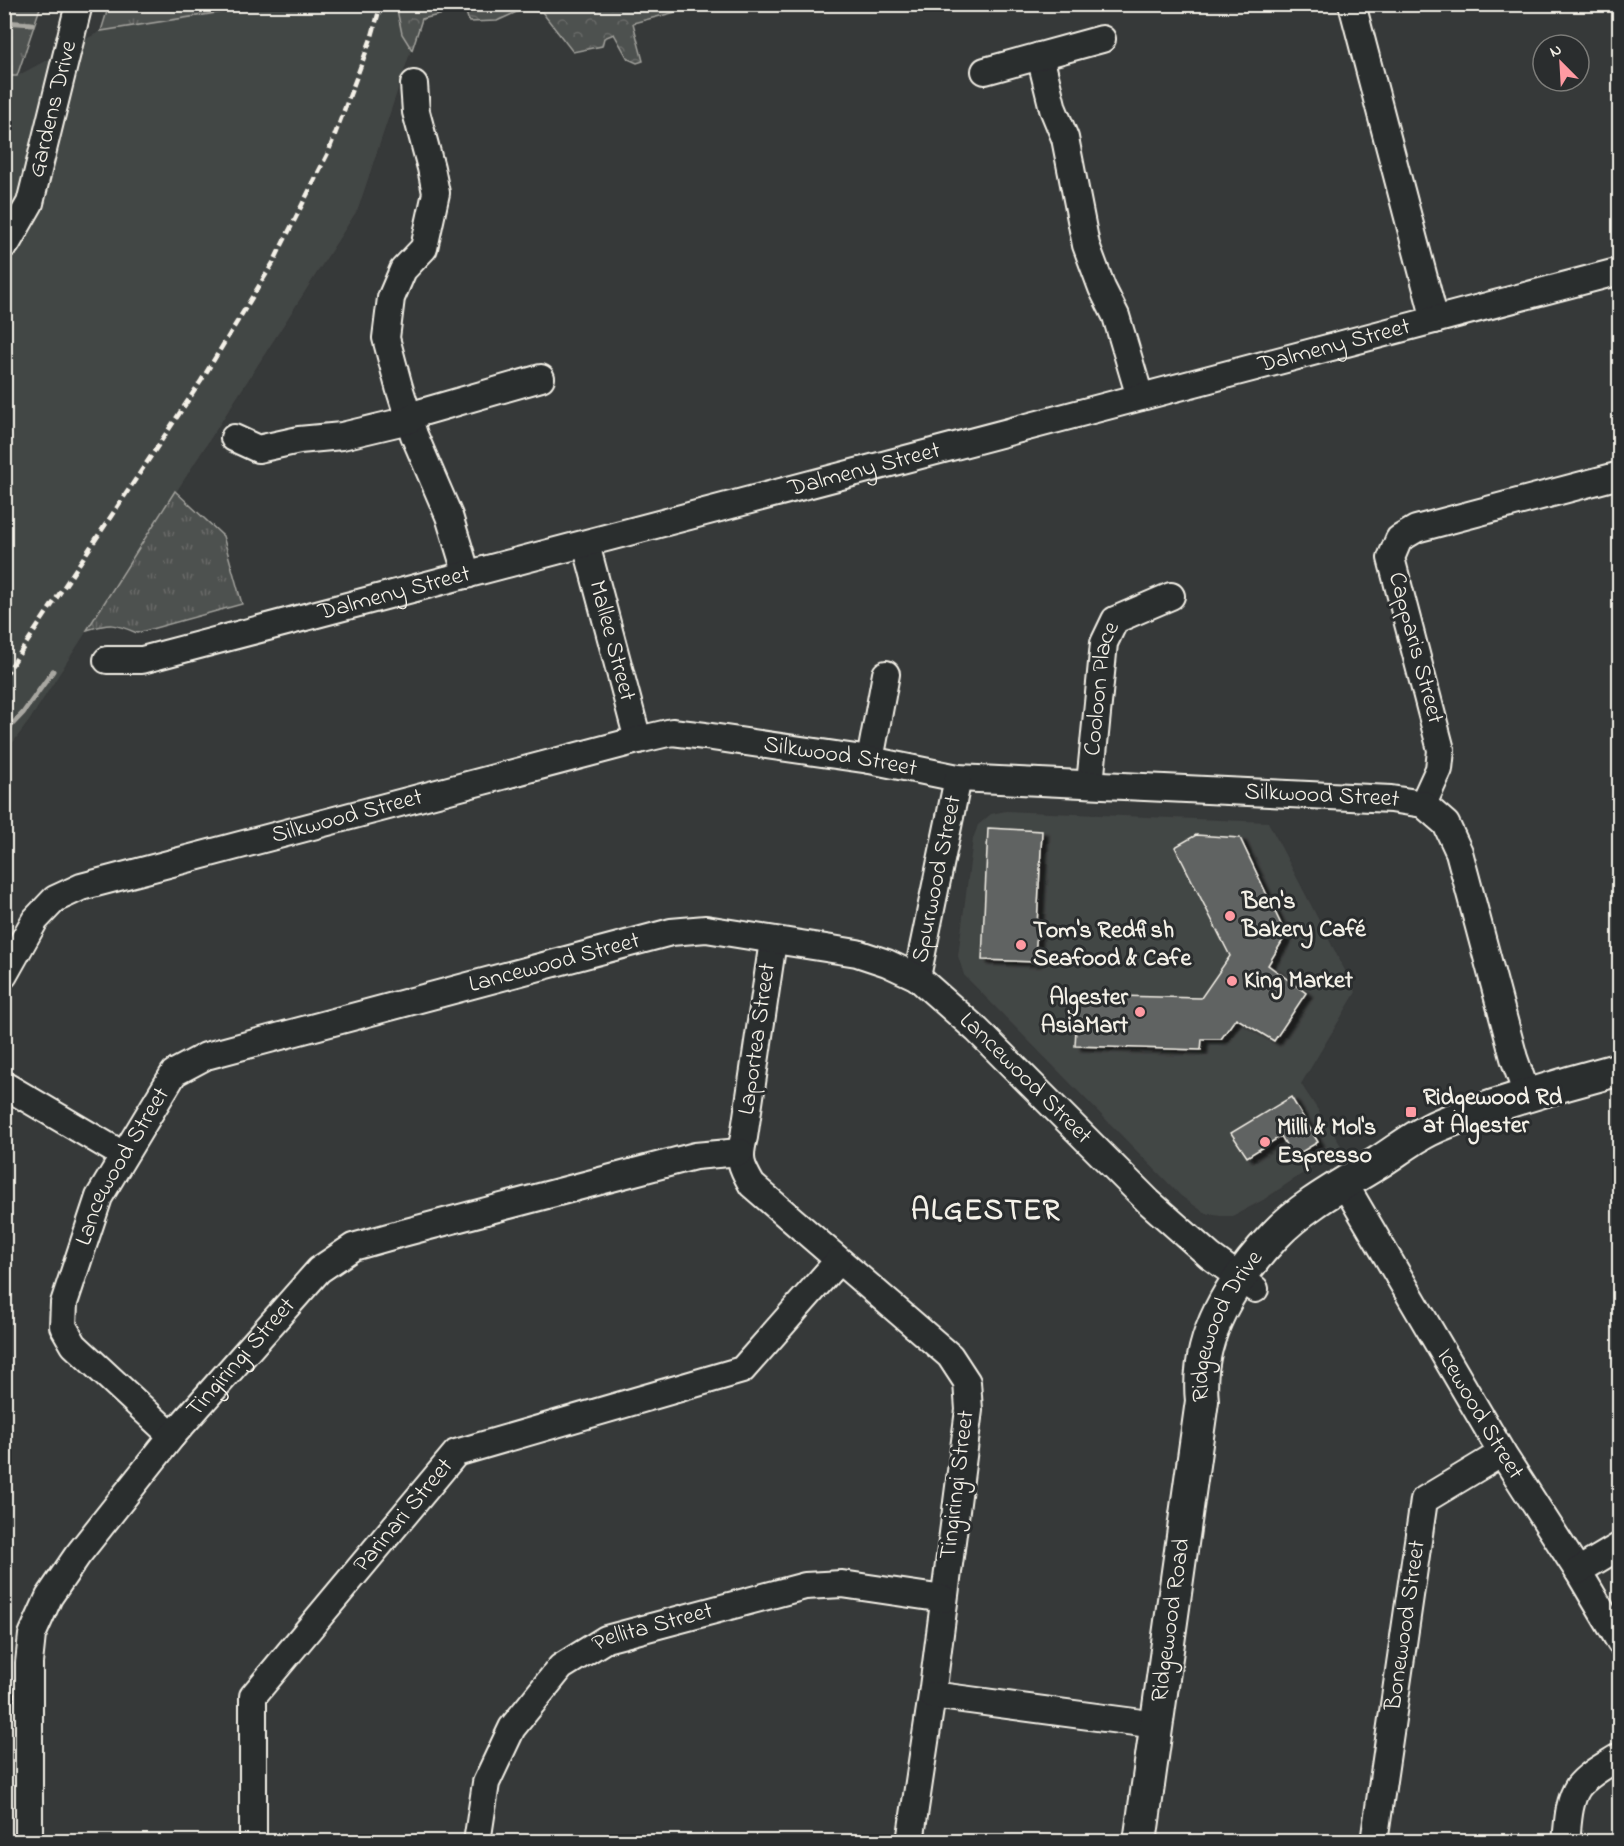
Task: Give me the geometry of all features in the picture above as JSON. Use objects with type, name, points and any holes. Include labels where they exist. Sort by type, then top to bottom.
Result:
[{"type":"main road","name":"Ridgewood Drive","points":[[1202,1401],[1200,1380],[1207,1346],[1225,1300],[1247,1283],[1275,1234],[1304,1211],[1349,1191],[1429,1130],[1527,1095],[1620,1069]]},
{"type":"main road","name":"Ridgewood Road","points":[[1140,1842],[1202,1401]]},
{"type":"street","name":"Gardens Drive","points":[[4,244],[7,243],[30,202],[79,4]]},
{"type":"street","points":[[1352,4],[1435,320]]},
{"type":"street","points":[[985,71],[1101,39]]},
{"type":"street","points":[[1040,56],[1053,109],[1065,138],[1086,245],[1102,288],[1116,316],[1140,398]]},
{"type":"street","points":[[414,84],[416,112],[432,168],[436,193],[424,248],[403,270],[391,298],[386,338],[409,420],[449,516],[467,575]]},
{"type":"street","name":"Dalmeny Street","points":[[107,660],[142,660],[1620,271]]},
{"type":"street","points":[[234,438],[258,449],[299,440],[342,436],[409,420],[419,413],[541,378]]},
{"type":"street","name":"Capparis Street","points":[[1423,804],[1439,769],[1441,750],[1391,558],[1399,540],[1416,529],[1620,475]]},
{"type":"street","name":"Mallee Street","points":[[585,544],[638,740]]},
{"type":"street","name":"Cooloon Place","points":[[1090,784],[1104,643],[1115,620],[1171,596]]},
{"type":"street","points":[[870,760],[886,674]]},
{"type":"street","name":"Silkwood Street","points":[[4,975],[35,920],[55,898],[81,887],[672,732],[870,760],[958,778],[1391,799],[1423,804],[1446,824],[1460,852],[1514,1058],[1527,1095]]},
{"type":"street","name":"Spurwood Street","points":[[917,977],[958,778]]},
{"type":"street","name":"Lancewood Street","points":[[172,1436],[74,1345],[63,1326],[64,1303],[99,1197],[174,1073],[206,1056],[670,932],[706,929],[856,953],[887,963],[917,977],[977,1030],[1149,1202],[1210,1256],[1247,1283]]},
{"type":"street","name":"Laportea Street","points":[[742,1145],[773,941]]},
{"type":"street","points":[[4,1085],[123,1155]]},
{"type":"street","name":"Tingiringi Street","points":[[29,1842],[29,1663],[32,1635],[49,1597],[77,1556],[172,1436],[319,1269],[353,1247],[742,1145],[740,1165],[752,1185],[950,1356],[967,1382],[969,1410],[932,1695],[910,1842]]},
{"type":"street","name":"Icewood Street","points":[[1349,1191],[1502,1453],[1578,1571],[1620,1642]]},
{"type":"street","name":"Parinari Street","points":[[253,1842],[253,1696],[456,1453],[742,1370],[838,1261]]},
{"type":"street","name":"Bonewood Street","points":[[1374,1842],[1424,1500],[1502,1453]]},
{"type":"street","points":[[1578,1571],[1620,1546]]},
{"type":"street","name":"Pellita Street","points":[[477,1842],[486,1784],[512,1728],[561,1667],[606,1639],[805,1586],[842,1584],[944,1599]]},
{"type":"street","points":[[932,1695],[1157,1725]]},
{"type":"street","points":[[1566,1842],[1571,1803],[1578,1787],[1620,1756]]},
{"type":"shaded area","points":[[267,5],[426,5],[358,209],[29,721],[5,753],[4,576],[7,571],[4,571],[5,76],[17,76],[101,31]]},
{"type":"shaded area","points":[[1006,811],[1268,822],[1356,992],[1301,1084],[1342,1147],[1263,1200],[1233,1216],[1205,1213],[1181,1196],[964,975],[958,956],[973,839],[978,825],[991,814]]},
{"type":"green space","points":[[5,4],[41,5],[17,76],[5,76]]},
{"type":"green space","points":[[109,4],[267,5],[101,31]]},
{"type":"green space","points":[[396,4],[703,5],[633,23],[643,61],[637,63],[628,59],[614,34],[604,38],[602,46],[573,52],[542,12],[521,10],[497,21],[469,22],[465,9],[422,19],[412,50],[402,34]]},
{"type":"green space","points":[[175,491],[223,536],[242,604],[137,633],[112,625],[87,630]]},
{"type":"building","points":[[988,828],[1042,831],[1035,962],[982,960]]},
{"type":"building","points":[[1196,835],[1240,838],[1286,935],[1268,965],[1306,993],[1274,1041],[1236,1018],[1221,1039],[1202,1039],[1201,1050],[1075,1046],[1078,995],[1201,998],[1230,956],[1175,847]]},
{"type":"building","points":[[1291,1097],[1318,1142],[1293,1157],[1281,1136],[1247,1157],[1231,1133]]},
{"type":"waterway","points":[[4,22],[32,24]]},
{"type":"waterway","points":[[4,733],[23,713],[53,671]]},
{"type":"railway","points":[[4,677],[201,381],[273,263],[328,153],[372,36],[381,4]]},
{"type":"place","name":"Ben's Bakery Café","points":[[1230,916]]},
{"type":"place","name":"Tom's Redfish Seafood & Cafe","points":[[1021,945]]},
{"type":"place","name":"King Market","points":[[1232,981]]},
{"type":"place","name":"Algester AsiaMart","points":[[1140,1012]]},
{"type":"place","name":"Ridgewood Rd at Algester","points":[[1411,1112]]},
{"type":"place","name":"Milli & Mol's Espresso","points":[[1265,1142]]},
{"type":"district","name":"ALGESTER","points":[[986,1212]]}]
